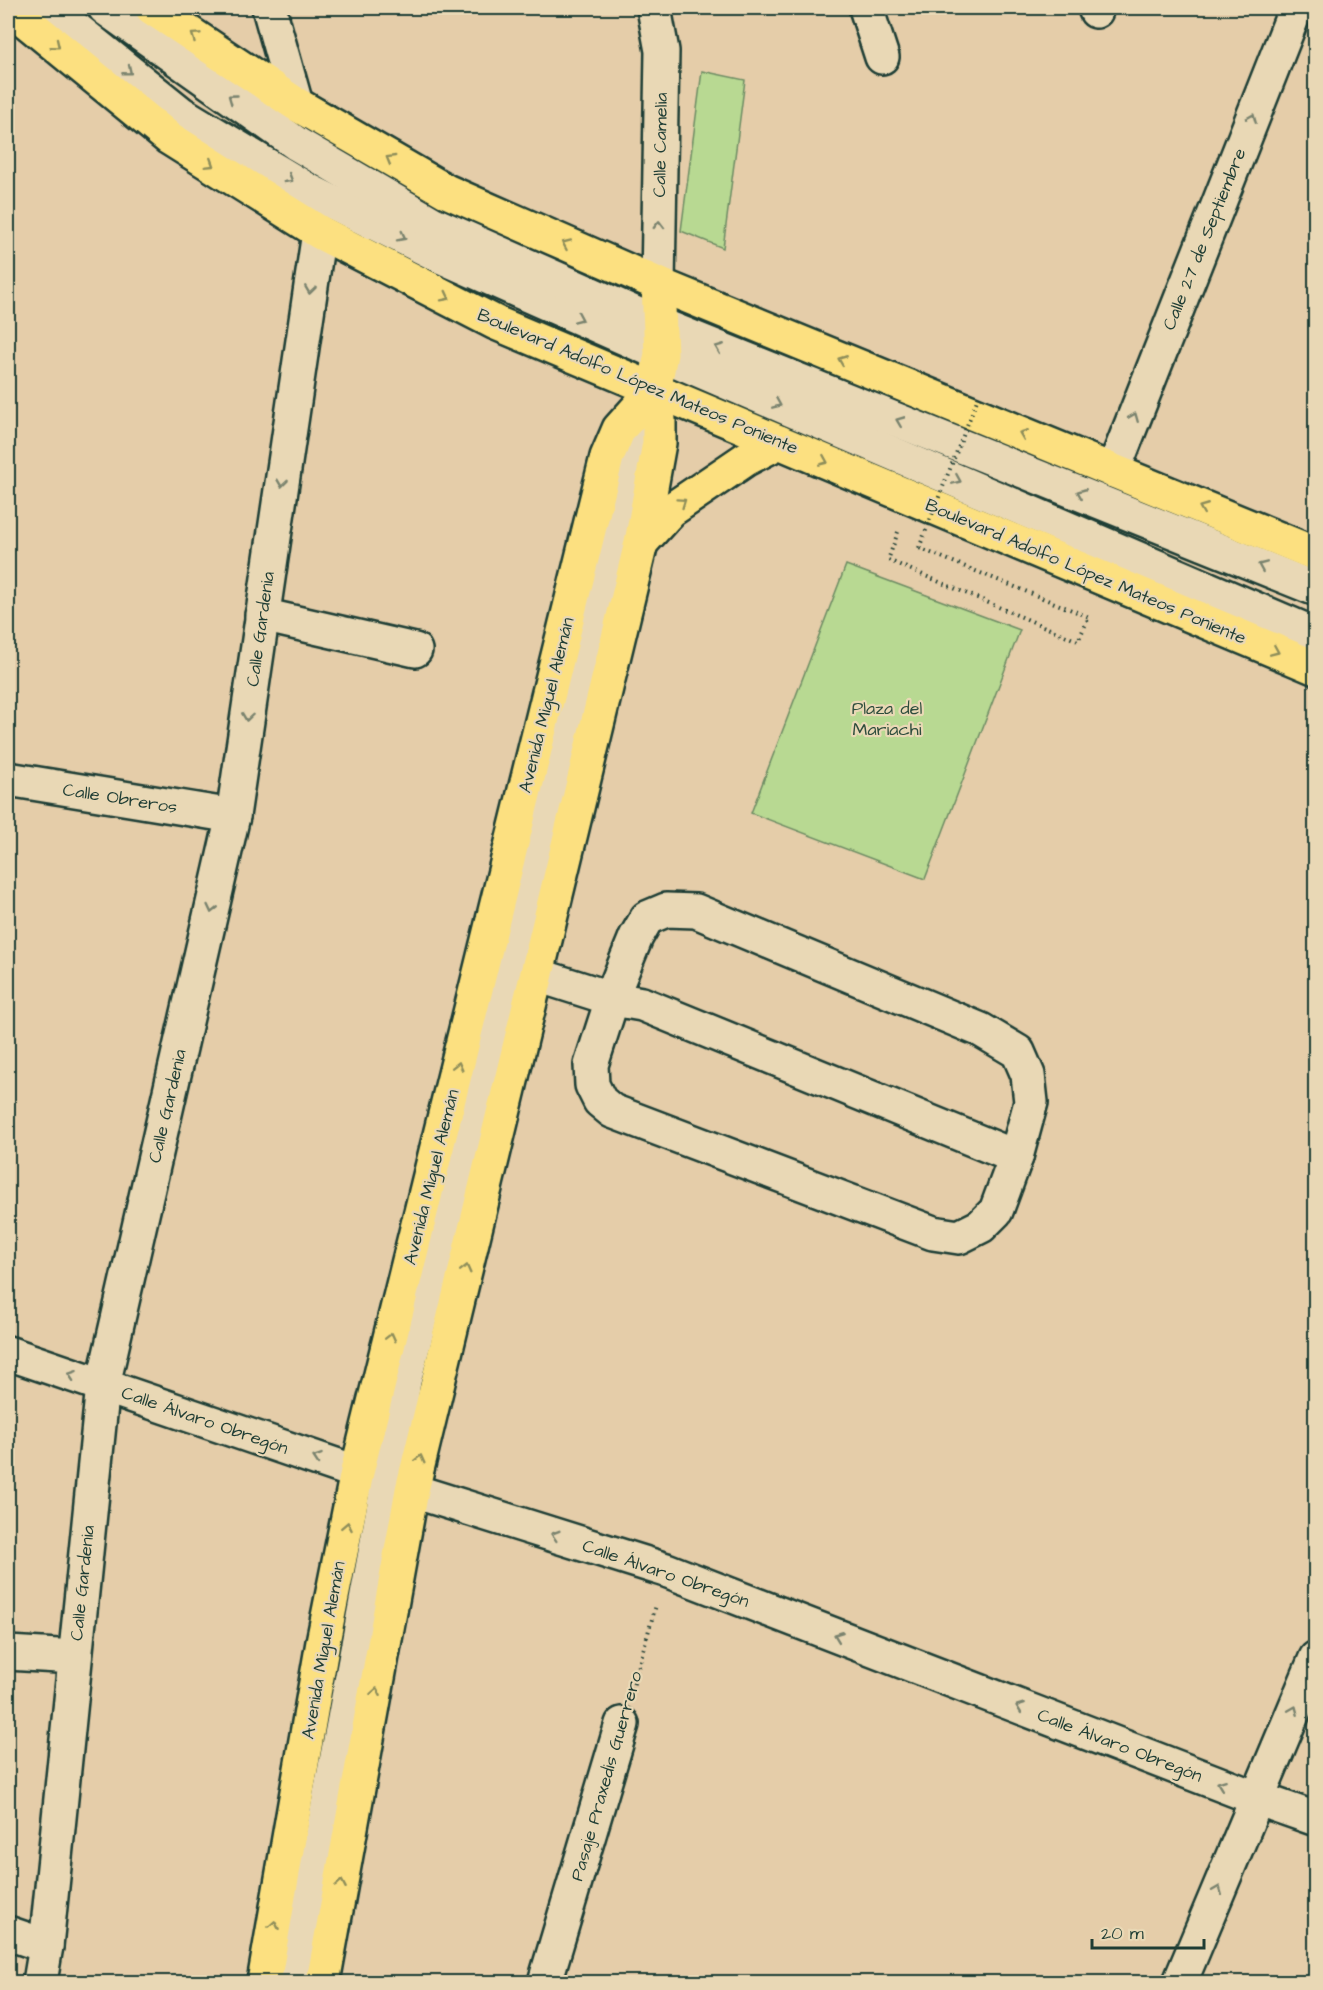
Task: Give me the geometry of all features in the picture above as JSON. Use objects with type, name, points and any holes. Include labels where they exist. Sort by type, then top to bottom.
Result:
[{"type":"main road","name":"Boulevard Adolfo López Mateos Poniente","points":[[10,8],[169,138],[319,232],[496,322],[1316,668]]},
{"type":"main road","points":[[152,8],[296,104],[446,191],[658,284],[1316,554]]},
{"type":"main road","points":[[323,1983],[400,1487],[540,965],[641,543],[659,443],[659,420],[654,390],[660,339],[658,284]]},
{"type":"main road","name":"Avenida Miguel Alemán","points":[[264,1983],[321,1654],[357,1472],[607,457],[619,429],[654,390]]},
{"type":"main road","points":[[641,543],[671,510],[746,459],[779,442]]},
{"type":"street","points":[[50,8],[182,114],[308,190],[442,257],[1316,589]]},
{"type":"street","points":[[105,8],[297,144],[432,223],[660,339],[1095,539],[1316,635]]},
{"type":"street","points":[[269,8],[296,104]]},
{"type":"street","name":"Calle Camelia","points":[[654,8],[662,51],[658,284]]},
{"type":"street","points":[[866,8],[882,57]]},
{"type":"street","name":"Calle 27 de Septiembre","points":[[1113,471],[1296,8]]},
{"type":"street","name":"Calle Gardenia","points":[[40,1983],[46,1946],[103,1385],[233,816],[319,232]]},
{"type":"street","points":[[295,1983],[400,1487],[404,1381],[501,1010],[654,390]]},
{"type":"street","points":[[262,615],[415,650]]},
{"type":"street","name":"Calle Obreros","points":[[8,779],[233,816]]},
{"type":"street","points":[[666,910],[696,911],[981,1030],[1018,1052],[1028,1075],[1031,1101],[1016,1157],[996,1211],[981,1226],[959,1237],[933,1233],[612,1111],[600,1101],[592,1085],[591,1065],[624,995],[636,937],[647,918],[666,910]]},
{"type":"street","points":[[540,965],[624,995],[1016,1157]]},
{"type":"street","name":"Calle Álvaro Obregón","points":[[8,1353],[400,1487],[666,1570],[1256,1798],[1316,1819]]},
{"type":"street","points":[[8,1653],[75,1657]]},
{"type":"street","points":[[1180,1983],[1316,1658]]},
{"type":"street","name":"Pasaje Praxedis Guerrero","points":[[545,1983],[622,1724]]},
{"type":"street","points":[[8,1933],[46,1946]]},
{"type":"path","points":[[911,498],[888,560],[1078,641],[1089,617],[919,548],[977,400]]},
{"type":"path","name":"Pasaje Praxedis Guerrero","points":[[622,1724],[666,1570]]},
{"type":"green space","points":[[702,71],[745,80],[723,248],[681,231]]},
{"type":"green space","name":"Plaza del Mariachi","points":[[846,565],[1020,630],[925,879],[751,813]]}]
